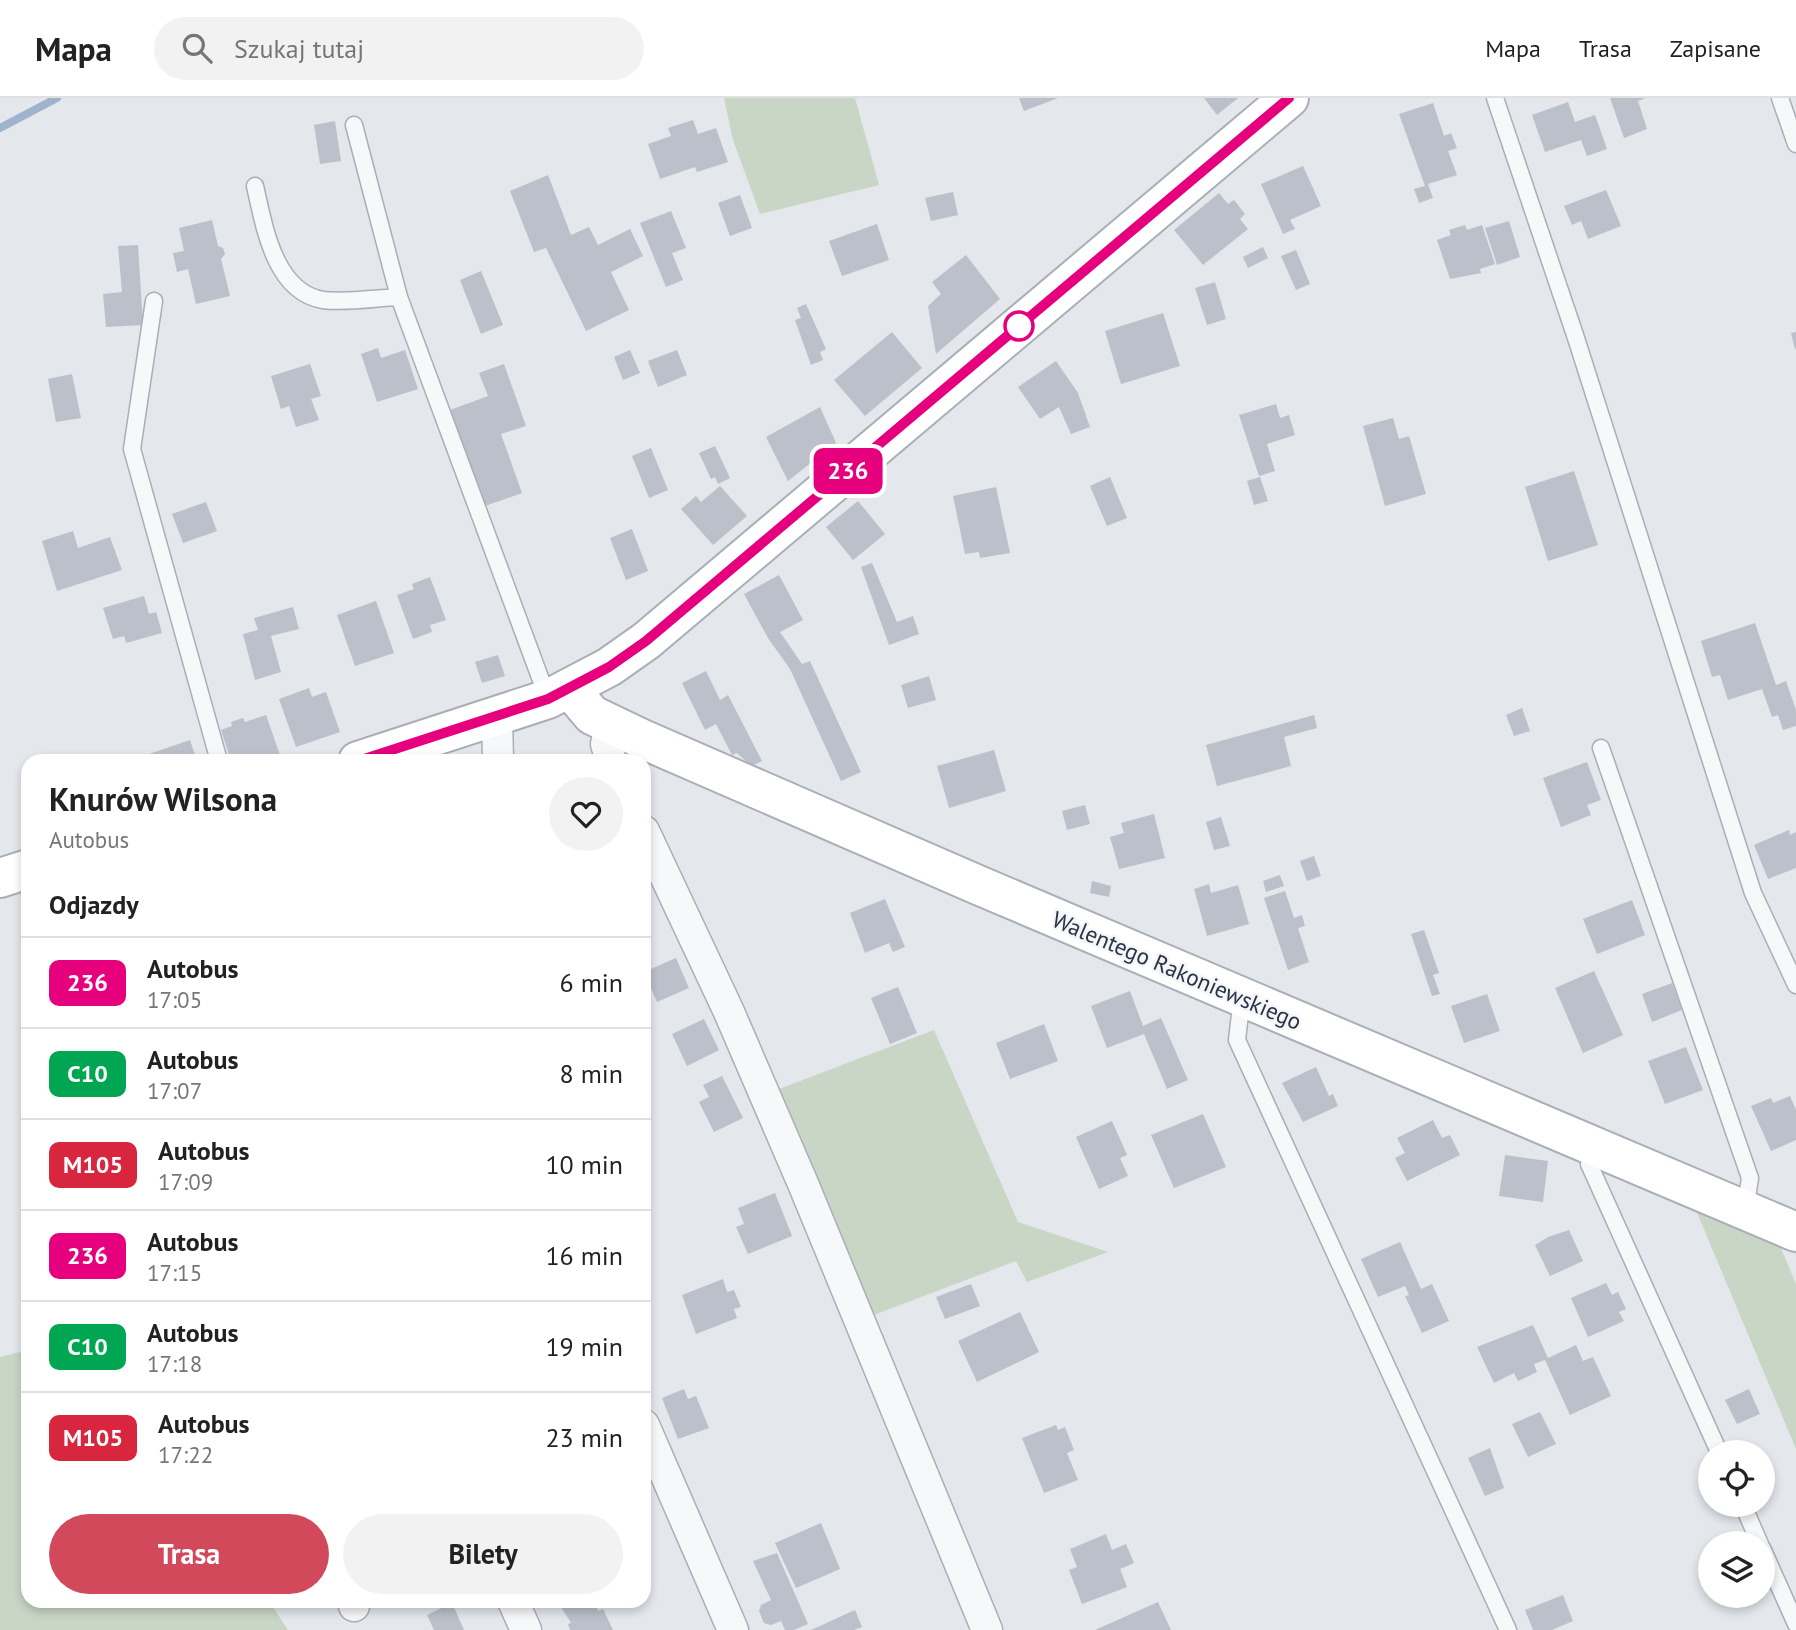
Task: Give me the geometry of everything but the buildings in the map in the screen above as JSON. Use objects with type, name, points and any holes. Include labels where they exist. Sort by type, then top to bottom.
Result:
[{"type":"street","points":[[379,754],[559,694],[646,641],[1289,98]]},
{"type":"street","name":"Walentego Rakoniewskiego","points":[[559,694],[610,724],[1242,998],[1796,1232]]},
{"type":"street","points":[[496,716],[498,754]]},
{"type":"street","points":[[609,754],[606,744],[610,724]]},
{"type":"street","points":[[651,846],[729,1012],[804,1186],[987,1630]]},
{"type":"street","points":[[0,878],[21,871]]},
{"type":"street","points":[[651,1441],[733,1630]]},
{"type":"street","points":[[516,1608],[526,1630]]},
{"type":"lane","points":[[1495,98],[1576,338],[1753,893],[1796,985]]},
{"type":"lane","points":[[1780,98],[1796,144]]},
{"type":"lane","points":[[354,125],[399,297],[559,694]]},
{"type":"lane","points":[[255,186],[268,242],[288,278],[302,293],[334,301],[399,297]]},
{"type":"lane","points":[[154,301],[132,449],[217,754]]},
{"type":"lane","points":[[1601,748],[1750,1178],[1745,1210]]},
{"type":"lane","points":[[1242,998],[1237,1040],[1508,1630]]},
{"type":"lane","points":[[1598,1148],[1589,1164],[1714,1440]]},
{"type":"lane","points":[[1775,1577],[1796,1624]]},
{"type":"green space","points":[[724,98],[855,98],[879,185],[760,214],[733,140]]},
{"type":"green space","points":[[934,1030],[1018,1222],[1108,1252],[1027,1282],[1016,1261],[871,1316],[779,1089]]},
{"type":"green space","points":[[1693,1203],[1777,1239],[1796,1284],[1796,1449]]},
{"type":"green space","points":[[21,1352],[21,1608],[274,1608],[288,1630],[0,1630],[0,1357]]},
{"type":"waterway","points":[[0,128],[57,98]]},
{"type":"bus line","name":"236","points":[[379,754],[548,699],[609,667],[646,641],[1289,98]]}]
